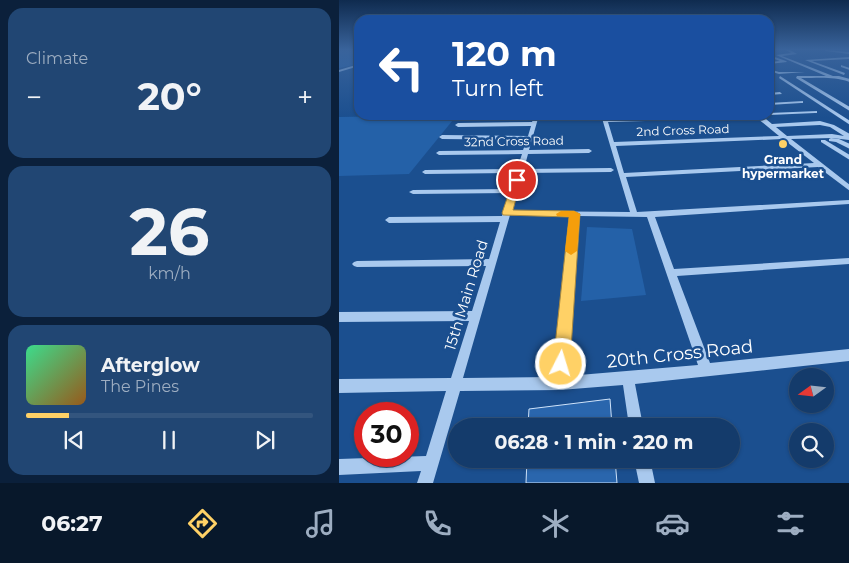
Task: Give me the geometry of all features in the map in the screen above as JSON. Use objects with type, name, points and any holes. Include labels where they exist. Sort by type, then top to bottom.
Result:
[{"type":"street","points":[[823,73],[832,76]]},
{"type":"street","points":[[839,76],[849,81]]},
{"type":"street","points":[[849,76],[780,77],[849,124]]},
{"type":"street","points":[[797,77],[849,110]]},
{"type":"street","points":[[774,94],[780,93]]},
{"type":"street","points":[[774,104],[801,102]]},
{"type":"street","points":[[774,114],[815,112]]},
{"type":"street","points":[[458,125],[522,120]]},
{"type":"street","name":"15th Main Road","points":[[425,483],[535,120]]},
{"type":"street","points":[[605,120],[634,214]]},
{"type":"street","points":[[763,120],[849,189]]},
{"type":"street","points":[[771,126],[820,123],[832,126],[849,138]]},
{"type":"street","points":[[787,139],[829,136],[849,138]]},
{"type":"street","points":[[829,136],[849,147]]},
{"type":"street","points":[[442,137],[530,138]]},
{"type":"street","points":[[787,139],[849,142]]},
{"type":"street","name":"2nd Cross Road","points":[[612,144],[787,139]]},
{"type":"street","points":[[823,141],[849,158]]},
{"type":"street","name":"32nd Cross Road","points":[[439,153],[589,151]]},
{"type":"street","points":[[622,175],[820,165]]},
{"type":"street","points":[[425,172],[611,170]]},
{"type":"street","points":[[413,192],[514,191]]},
{"type":"street","points":[[389,220],[574,214],[650,215],[849,202]]},
{"type":"street","points":[[560,382],[574,214]]},
{"type":"street","points":[[650,215],[706,369]]},
{"type":"street","points":[[672,273],[849,261]]},
{"type":"street","points":[[357,264],[492,262]]},
{"type":"street","points":[[339,317],[476,316]]},
{"type":"street","name":"20th Cross Road","points":[[339,386],[455,385],[628,378],[849,355]]},
{"type":"street","points":[[628,378],[635,418]]},
{"type":"street","points":[[339,467],[431,463]]},
{"type":"street","points":[[644,468],[647,483]]},
{"type":"shaded area","points":[[339,117],[354,117],[354,120],[453,120],[409,174],[339,176]]},
{"type":"shaded area","points":[[587,227],[632,229],[646,295],[581,301]]},
{"type":"building","points":[[610,399],[611,418],[528,418],[529,409]]},
{"type":"building","points":[[527,468],[616,468],[617,483],[526,483]]},
{"type":"slow traffic","points":[[561,214],[574,214],[571,251]]},
{"type":"place","name":"Grand hypermarket","points":[[783,144]]},
{"type":"route","points":[[517,180],[507,213],[574,214],[561,364]]}]
